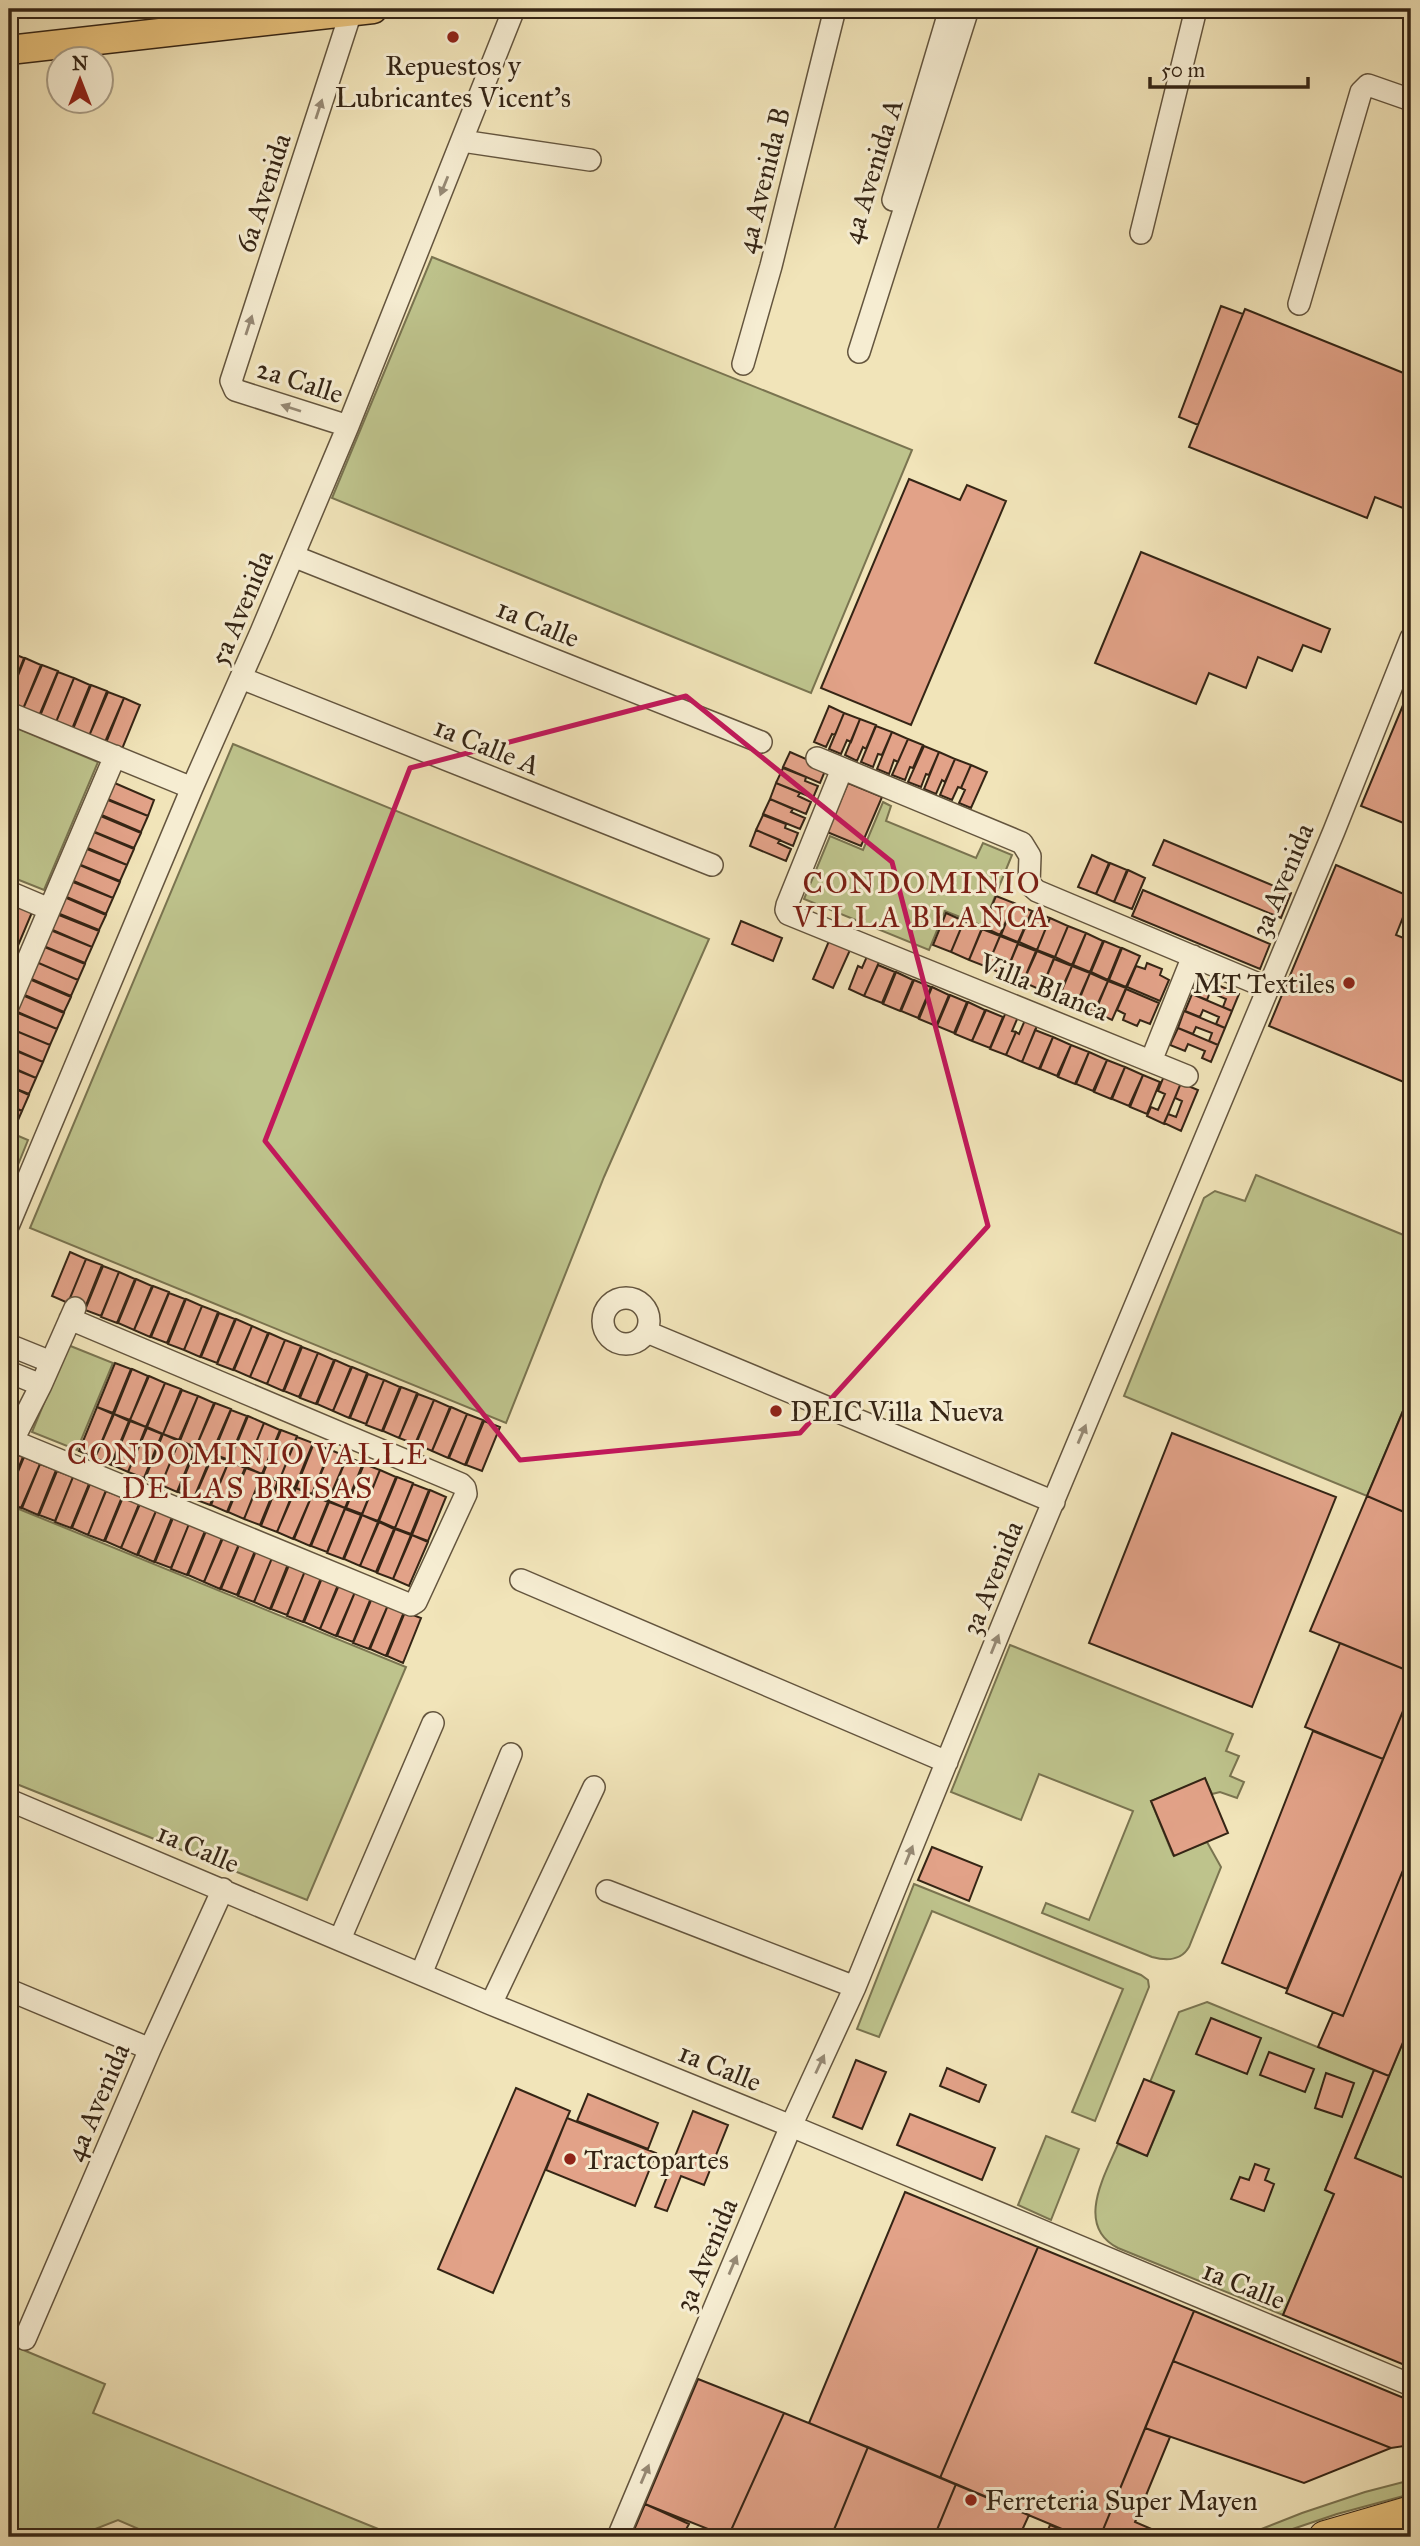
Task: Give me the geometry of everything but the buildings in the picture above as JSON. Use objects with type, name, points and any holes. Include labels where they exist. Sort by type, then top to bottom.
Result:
[{"type":"highway","points":[[1325,2537],[1411,2512]]},
{"type":"main road","points":[[9,50],[362,10]]},
{"type":"street","name":"5a Avenida","points":[[9,1224],[348,426],[514,9]]},
{"type":"street","name":"4a Avenida B","points":[[743,364],[771,266],[835,9]]},
{"type":"street","name":"4a Avenida A","points":[[950,9],[854,351],[968,9]]},
{"type":"street","points":[[1140,233],[1196,9]]},
{"type":"street","name":"6a Avenida","points":[[234,390],[231,381],[362,10]]},
{"type":"street","points":[[1299,304],[1361,92],[1368,85],[1411,100]]},
{"type":"street","points":[[462,141],[590,160]]},
{"type":"street","name":"2a Calle","points":[[234,390],[348,426]]},
{"type":"street","name":"1a Calle","points":[[293,556],[761,742]]},
{"type":"street","name":"3a Avenida","points":[[618,2537],[791,2126],[855,1987],[1411,641]]},
{"type":"street","name":"1a Calle A","points":[[241,678],[712,865]]},
{"type":"street","points":[[9,712],[192,788]]},
{"type":"street","points":[[9,1004],[115,756]]},
{"type":"street","points":[[817,758],[1022,844],[1029,854],[1028,881],[1034,889],[1268,988]]},
{"type":"street","name":"Villa Blanca","points":[[842,769],[787,905],[788,914],[1187,1076]]},
{"type":"street","points":[[9,892],[49,909]]},
{"type":"street","points":[[1151,1060],[1193,956]]},
{"type":"street","points":[[72,1314],[461,1484],[466,1494],[416,1602],[411,1605],[18,1443],[15,1436],[51,1362],[72,1314]]},
{"type":"street","points":[[647,1332],[1054,1502]]},
{"type":"street","points":[[9,1345],[51,1362]]},
{"type":"street","points":[[9,1372],[41,1385]]},
{"type":"street","points":[[522,1580],[947,1762]]},
{"type":"street","points":[[340,1939],[433,1723]]},
{"type":"street","points":[[421,1974],[511,1754]]},
{"type":"street","points":[[491,2004],[594,1787]]},
{"type":"street","name":"1a Calle","points":[[9,1800],[491,2004],[1411,2385]]},
{"type":"street","name":"4a Avenida","points":[[26,2339],[150,2049],[223,1889]]},
{"type":"street","points":[[607,1891],[855,1987]]},
{"type":"street","points":[[9,1990],[150,2049]]},
{"type":"highlighted area","points":[[686,696],[892,862],[988,1226],[800,1433],[520,1460],[265,1141],[410,768]]},
{"type":"green space","points":[[432,257],[912,450],[811,693],[332,498]]},
{"type":"green space","points":[[9,725],[98,762],[44,890],[9,876]]},
{"type":"green space","points":[[233,744],[709,939],[604,1177],[506,1423],[30,1228]]},
{"type":"green space","points":[[883,802],[891,806],[886,821],[976,858],[983,843],[1012,855],[983,926],[945,911],[929,950],[804,899],[830,836],[863,850]]},
{"type":"green space","points":[[9,1132],[28,1140],[9,1187]]},
{"type":"green space","points":[[1256,1175],[1411,1238],[1411,1392],[1367,1496],[1124,1396],[1204,1198],[1215,1191],[1245,1201]]},
{"type":"green space","points":[[68,1345],[113,1363],[77,1450],[32,1432]]},
{"type":"green space","points":[[9,1505],[406,1667],[307,1900],[9,1781]]},
{"type":"green space","points":[[1010,1645],[1233,1734],[1226,1751],[1239,1756],[1230,1776],[1244,1782],[1237,1798],[1220,1792],[1212,1794],[1205,1779],[1151,1801],[1173,1855],[1207,1842],[1221,1867],[1189,1947],[1182,1955],[1168,1959],[1152,1957],[1042,1913],[1046,1903],[1089,1920],[1133,1811],[1039,1774],[1021,1820],[951,1792]]},
{"type":"green space","points":[[914,1884],[1148,1980],[1149,1987],[1095,2121],[1072,2112],[1123,1989],[932,1911],[879,2037],[857,2029]]},
{"type":"green space","points":[[1207,2002],[1374,2070],[1325,2190],[1334,2194],[1283,2315],[1118,2248],[1105,2239],[1098,2227],[1095,2214],[1097,2200],[1118,2144],[1147,2156],[1174,2092],[1150,2082],[1179,2012]]},
{"type":"green space","points":[[1411,2023],[1411,2181],[1355,2158]]},
{"type":"green space","points":[[1046,2136],[1079,2149],[1051,2220],[1018,2205]]},
{"type":"green space","points":[[9,2344],[105,2384],[93,2413],[398,2537],[157,2537],[118,2520],[75,2537],[9,2537]]},
{"type":"green space","points":[[1411,2480],[1411,2494],[1337,2514],[1269,2537],[1241,2537],[1302,2513]]},
{"type":"place","name":"Repuestos y Lubricantes Vicent's","points":[[453,37]]},
{"type":"place","name":"MT Textiles","points":[[1349,983]]},
{"type":"place","name":"DEIC Villa Nueva","points":[[776,1411]]},
{"type":"place","name":"Tractopartes","points":[[570,2159]]},
{"type":"place","name":"Ferreteria Super Mayen","points":[[971,2500]]},
{"type":"district","name":"CONDOMINIO VILLA BLANCA","points":[[922,900]]},
{"type":"district","name":"CONDOMINIO VALLE DE LAS BRISAS","points":[[248,1471]]}]
